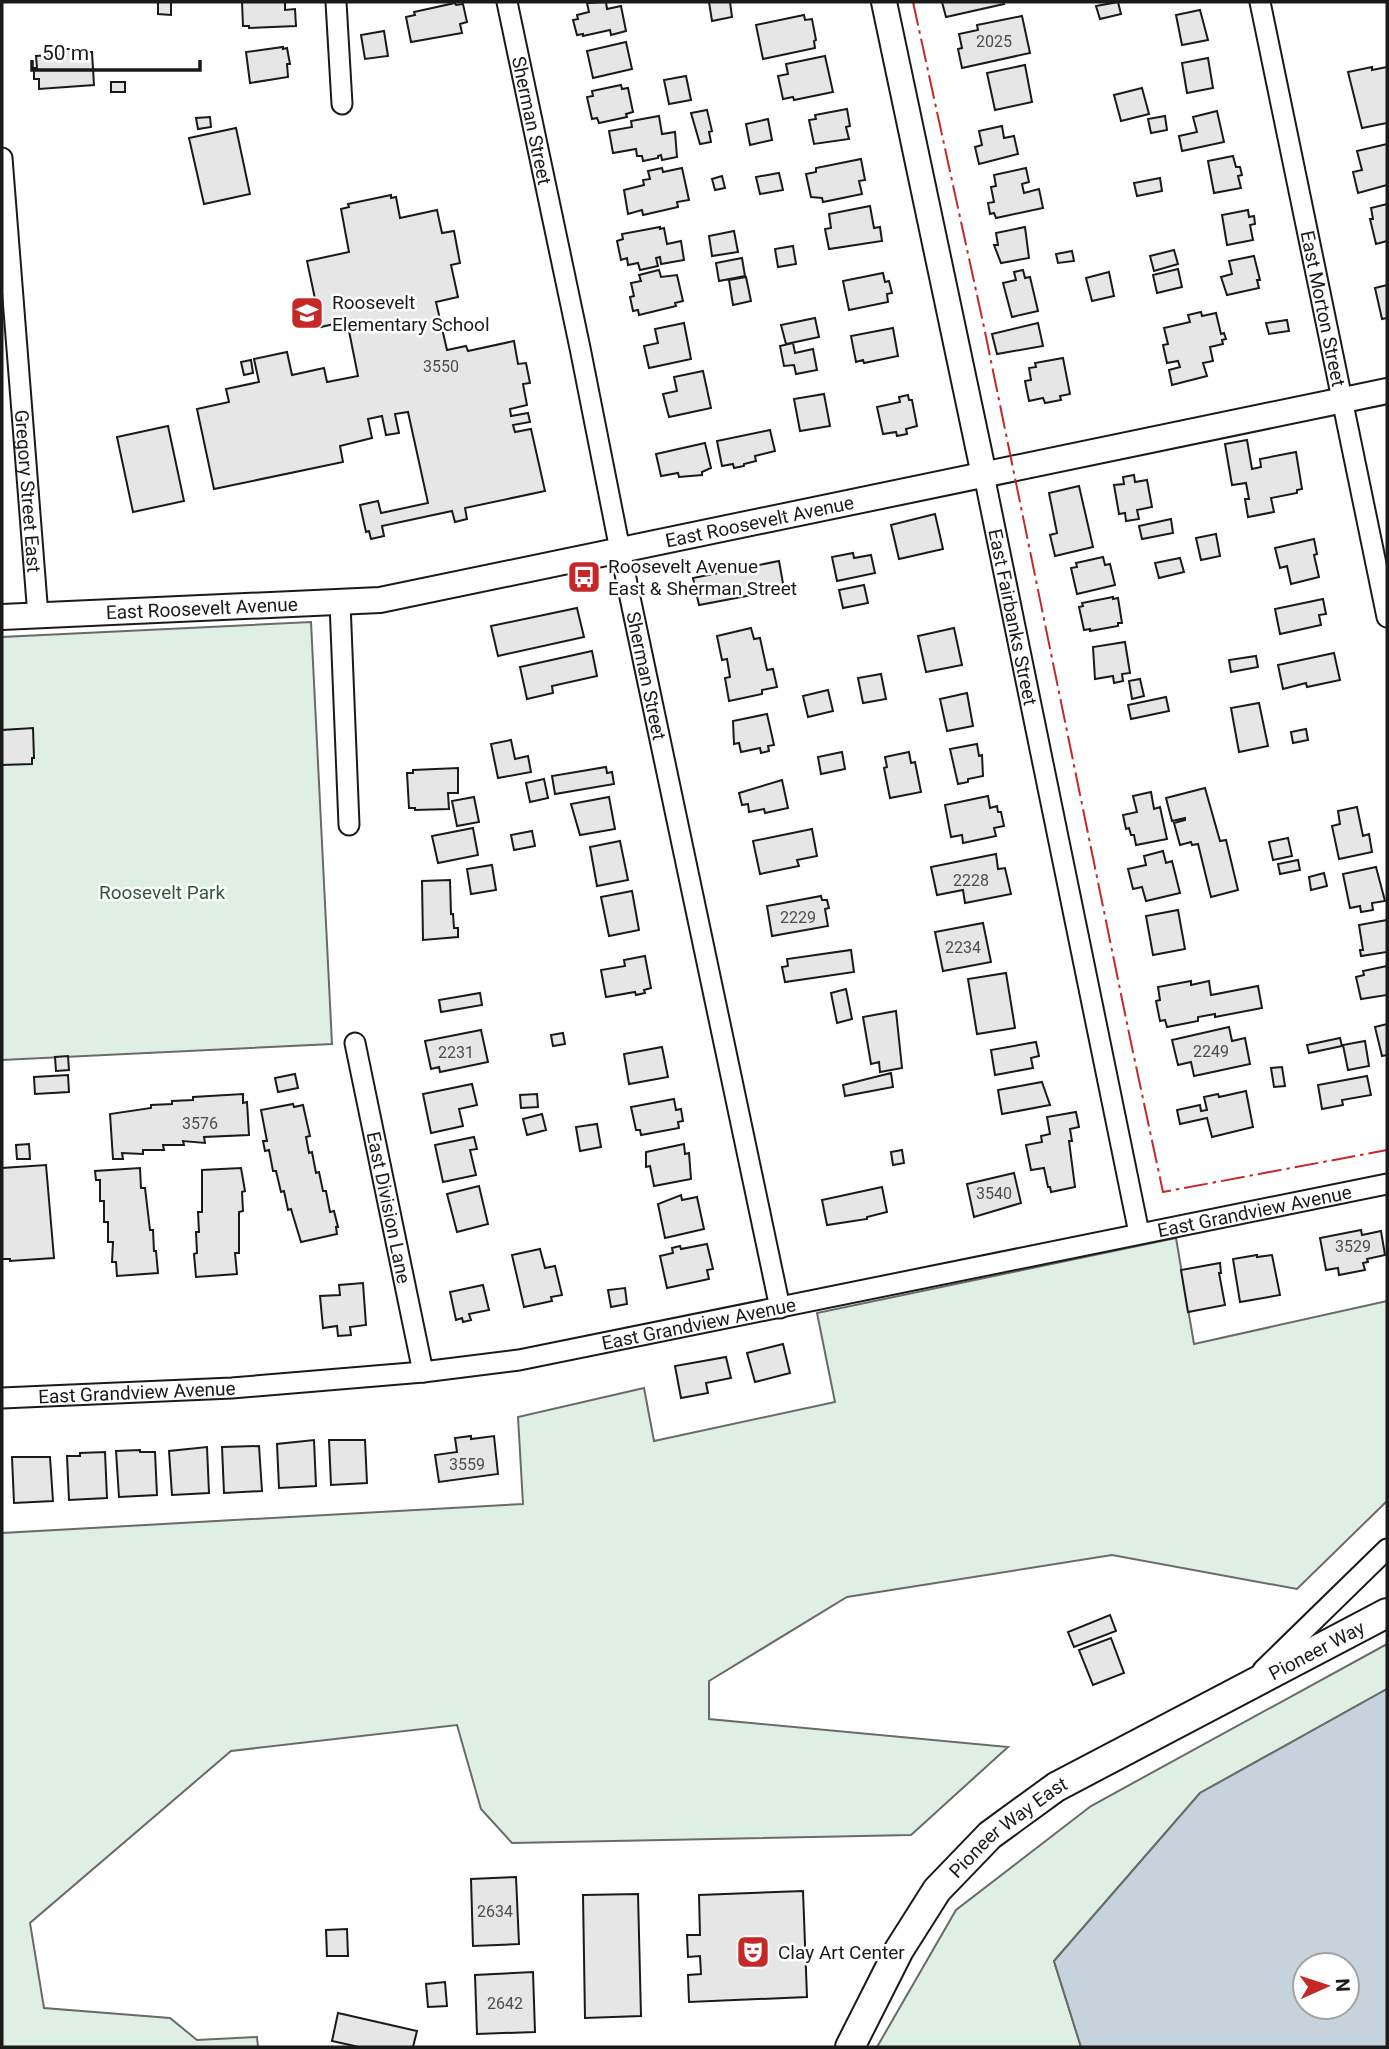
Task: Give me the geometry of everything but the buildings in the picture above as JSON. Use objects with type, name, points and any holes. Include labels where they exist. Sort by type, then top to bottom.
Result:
[{"type":"main road","name":"Pioneer Way","points":[[1245,1688],[1387,1614]]},
{"type":"main road","name":"Pioneer Way East","points":[[850,2047],[899,1950],[937,1890],[990,1835],[1056,1787],[1245,1688]]},
{"type":"street","points":[[336,2],[342,104]]},
{"type":"street","name":"Sherman Street","points":[[507,2],[780,1308]]},
{"type":"street","name":"East Fairbanks Street","points":[[884,2],[1139,1233]]},
{"type":"street","name":"East Morton Street","points":[[1260,2],[1387,617]]},
{"type":"street","name":"Gregory Street East","points":[[2,158],[38,616]]},
{"type":"street","name":"East Roosevelt Avenue","points":[[2,617],[380,600],[1387,391]]},
{"type":"street","points":[[340,603],[349,825]]},
{"type":"street","name":"East Division Lane","points":[[355,1043],[423,1372]]},
{"type":"street","name":"East Grandview Avenue","points":[[2,1398],[232,1388],[423,1372],[519,1360],[1387,1184]]},
{"type":"street","points":[[1245,1688],[1387,1549]]},
{"type":"green space","name":"Roosevelt Park","points":[[311,622],[332,1044],[2,1060],[2,637]]},
{"type":"green space","points":[[1176,1238],[1194,1344],[1387,1301],[1387,1501],[1297,1589],[1112,1555],[847,1597],[709,1681],[709,1719],[1008,1747],[911,1835],[512,1843],[481,1809],[457,1725],[231,1751],[30,1923],[44,2008],[170,2018],[197,2040],[257,2037],[258,2047],[2,2047],[2,1533],[523,1504],[518,1417],[644,1388],[654,1441],[835,1402],[817,1313]]},
{"type":"green space","points":[[1387,1644],[1387,1689],[1200,1793],[1054,1961],[1081,2047],[877,2047],[956,1910],[1091,1806]]},
{"type":"shaded area","points":[[1387,1689],[1387,2047],[1081,2047],[1054,1961],[1200,1793]]},
{"type":"power","points":[[913,2],[984,327],[1163,1192],[1387,1150]]},
{"type":"place","name":"Roosevelt Elementary School","points":[[307,313]]},
{"type":"place","name":"Roosevelt Avenue East & Sherman Street","points":[[584,577]]},
{"type":"place","name":"Clay Art Center","points":[[753,1952]]}]
